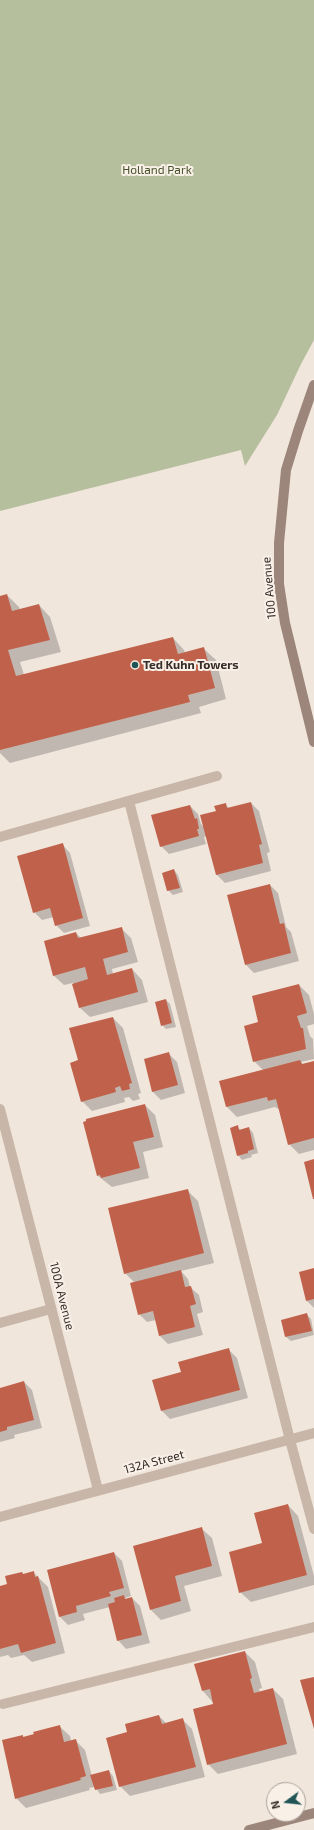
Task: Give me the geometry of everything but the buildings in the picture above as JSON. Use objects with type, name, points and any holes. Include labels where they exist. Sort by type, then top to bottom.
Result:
[{"type":"street","name":"100 Avenue","points":[[314,385],[286,470],[278,543],[279,584],[284,623],[314,742]]},
{"type":"street","points":[[0,837],[217,776]]},
{"type":"street","points":[[129,801],[290,1440],[314,1528]]},
{"type":"street","name":"100A Avenue","points":[[0,1109],[3,1131],[98,1490]]},
{"type":"street","points":[[0,1323],[51,1309]]},
{"type":"street","name":"132A Street","points":[[0,1517],[314,1433]]},
{"type":"street","points":[[3,1704],[314,1627]]},
{"type":"street","points":[[249,1830],[314,1813]]},
{"type":"green space","name":"Holland Park","points":[[0,0],[314,0],[314,340],[277,415],[245,466],[241,450],[0,511]]},
{"type":"place","name":"Ted Kuhn Towers","points":[[135,665]]}]
